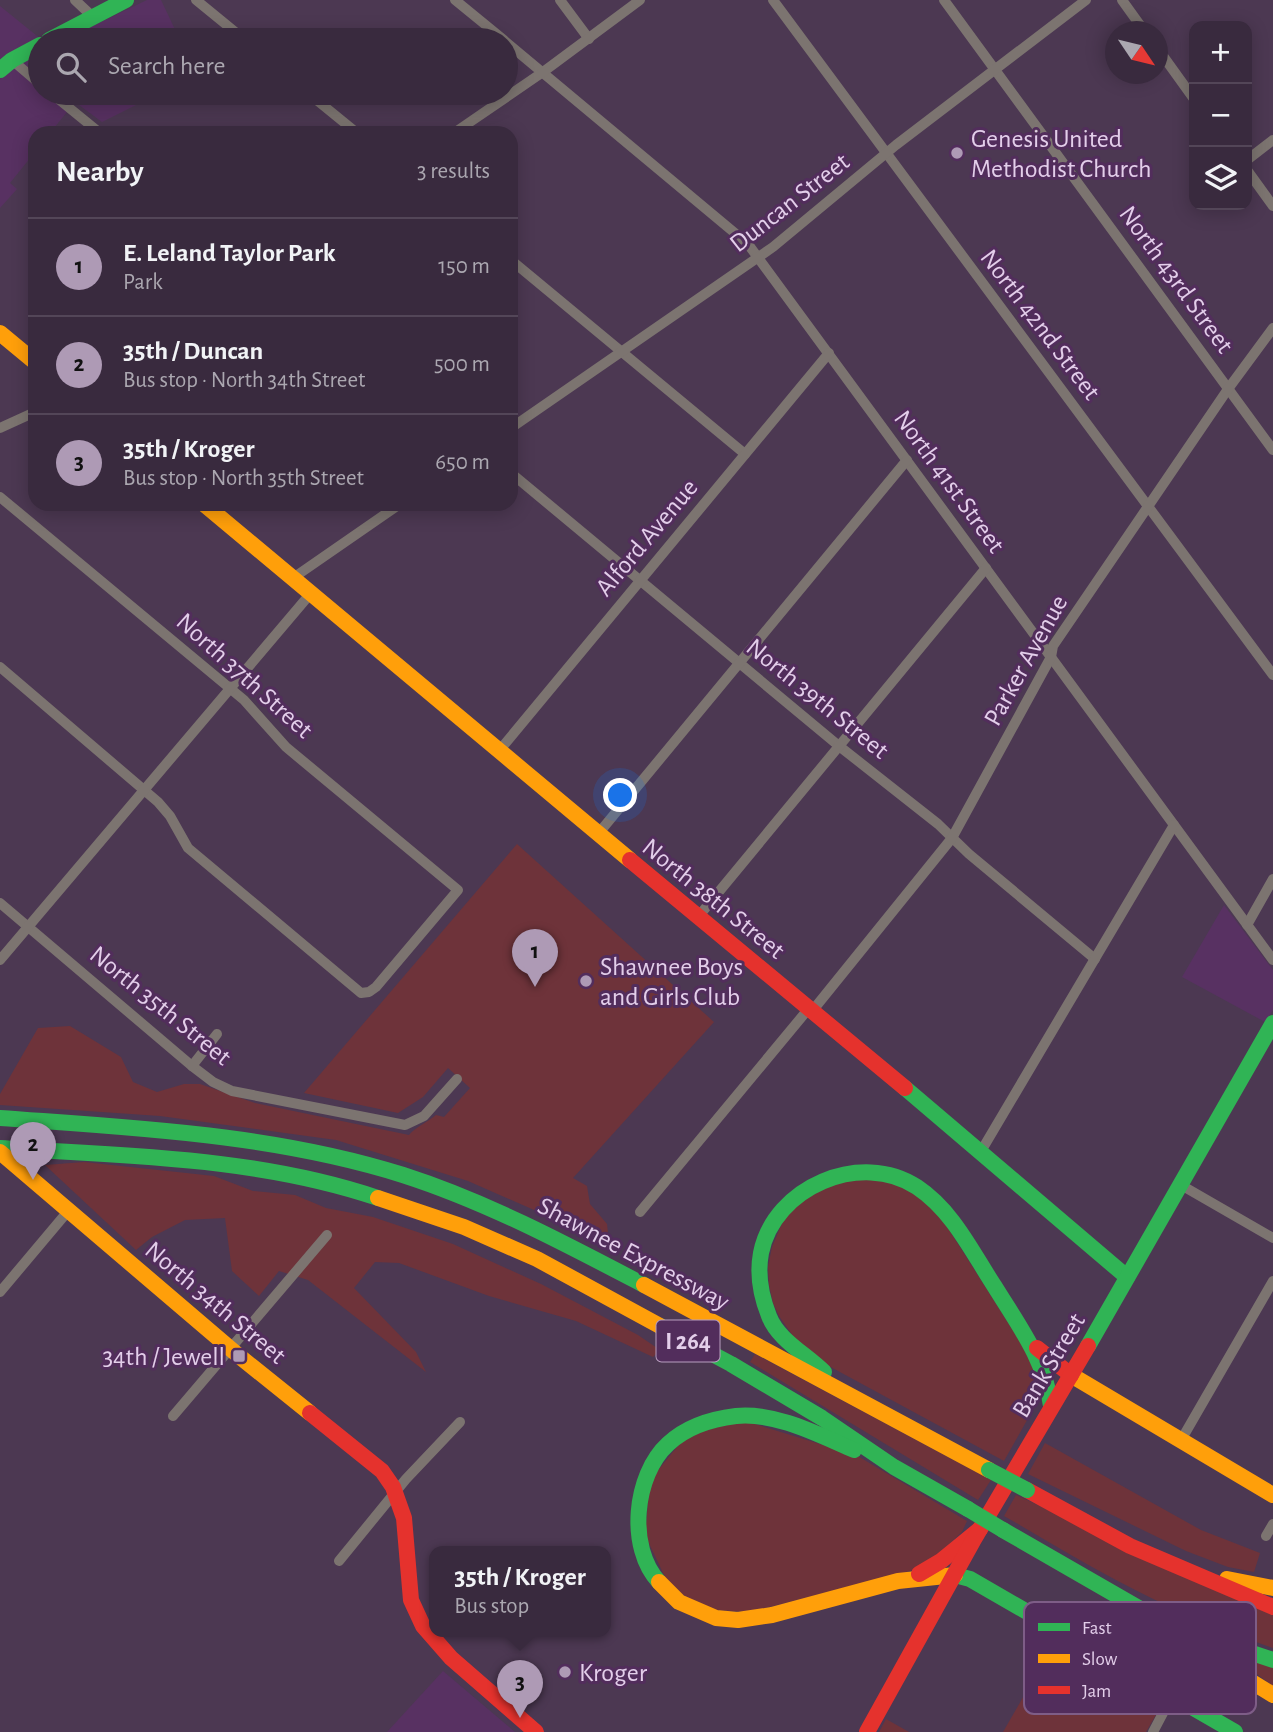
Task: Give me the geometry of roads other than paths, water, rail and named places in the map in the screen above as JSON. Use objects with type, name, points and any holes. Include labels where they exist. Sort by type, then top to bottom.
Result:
[{"type":"main road","points":[[72,28],[125,0]]},
{"type":"main road","points":[[6,65],[28,52]]},
{"type":"main road","points":[[0,333],[28,356]]},
{"type":"main road","name":"North 38th Street","points":[[212,511],[598,834],[811,1008],[1128,1277]]},
{"type":"main road","name":"Bank Street","points":[[867,1732],[980,1529],[1273,1023]]},
{"type":"main road","name":"Shawnee Expressway","points":[[0,1118],[185,1132],[241,1139],[320,1154],[401,1175],[463,1196],[519,1219],[1130,1546],[1273,1607]]},
{"type":"main road","name":"Shawnee Expressway","points":[[0,1150],[186,1160],[260,1169],[361,1192],[464,1227],[537,1259],[731,1364],[822,1418],[894,1467],[1128,1602]]},
{"type":"main road","name":"North 34th Street","points":[[0,1150],[231,1348],[373,1464],[391,1482],[396,1493]]},
{"type":"main road","points":[[836,1387],[822,1369],[783,1338],[765,1305],[760,1270],[766,1240],[780,1212],[808,1187],[835,1175],[860,1171],[884,1173],[907,1181],[927,1194],[956,1227],[1031,1343],[1046,1373],[1051,1406]]},
{"type":"main road","points":[[1031,1343],[1071,1375],[1273,1495]]},
{"type":"main road","points":[[894,1467],[779,1421],[737,1416],[714,1419],[682,1433],[655,1459],[639,1493],[637,1530],[648,1566],[662,1586],[689,1608],[717,1618],[761,1618],[911,1578],[932,1575],[955,1575],[970,1579],[1024,1610]]},
{"type":"main road","points":[[396,1493],[407,1532],[411,1600],[429,1637],[536,1732]]},
{"type":"main road","points":[[911,1578],[940,1561],[980,1529]]},
{"type":"main road","points":[[1199,1576],[1273,1588]]},
{"type":"main road","points":[[1256,1654],[1273,1660]]},
{"type":"main road","points":[[1204,1714],[1235,1732]]},
{"type":"street","points":[[75,0],[93,17]]},
{"type":"street","points":[[196,0],[230,28]]},
{"type":"street","name":"North 41st Street","points":[[456,0],[489,28]]},
{"type":"street","points":[[560,0],[589,38]]},
{"type":"street","points":[[518,89],[640,0]]},
{"type":"street","name":"North 42nd Street","points":[[773,0],[1273,676]]},
{"type":"street","name":"North 43rd Street","points":[[944,0],[1273,450]]},
{"type":"street","name":"Duncan Street","points":[[518,423],[758,257],[994,68],[1086,0]]},
{"type":"street","points":[[1122,0],[1137,21]]},
{"type":"street","name":"North 41st Street","points":[[518,52],[748,244],[1273,960]]},
{"type":"street","points":[[1168,63],[1189,92]]},
{"type":"street","points":[[6,65],[28,77]]},
{"type":"street","points":[[66,105],[91,126]]},
{"type":"street","points":[[323,105],[349,126]]},
{"type":"street","points":[[464,126],[495,105]]},
{"type":"street","points":[[1252,156],[1273,140]]},
{"type":"street","points":[[1252,177],[1273,206]]},
{"type":"street","points":[[518,266],[745,454]]},
{"type":"street","name":"Parker Avenue","points":[[640,1212],[952,838],[1051,657],[1053,646],[1228,389],[1273,328]]},
{"type":"street","name":"Alford Avenue","points":[[499,751],[829,353]]},
{"type":"street","points":[[0,428],[28,415]]},
{"type":"street","points":[[598,834],[907,460]]},
{"type":"street","name":"North 39th Street","points":[[518,479],[839,746],[938,824],[1095,959]]},
{"type":"street","name":"North 37th Street","points":[[0,497],[244,700],[286,747],[458,890],[376,987],[364,994],[188,848],[170,816],[144,790]]},
{"type":"street","points":[[293,578],[390,511]]},
{"type":"street","points":[[698,917],[986,568]]},
{"type":"street","points":[[0,960],[311,593]]},
{"type":"street","points":[[0,667],[144,790]]},
{"type":"street","points":[[979,1153],[1174,825]]},
{"type":"street","points":[[1247,925],[1273,879]]},
{"type":"street","name":"North 35th Street","points":[[0,903],[192,1066],[213,1082],[232,1091],[405,1125],[424,1116],[457,1079]]},
{"type":"street","points":[[192,1066],[217,1034]]},
{"type":"street","points":[[1181,1185],[1273,1238]]},
{"type":"street","points":[[0,1292],[69,1210]]},
{"type":"street","points":[[173,1416],[327,1235]]},
{"type":"street","points":[[1180,1441],[1273,1281]]},
{"type":"street","points":[[339,1561],[406,1479],[460,1422]]},
{"type":"street","points":[[1266,1536],[1273,1524]]},
{"type":"street","points":[[1153,1732],[1162,1714]]},
{"type":"place","name":"Genesis United Methodist Church","points":[[957,153]]},
{"type":"place","name":"Shawnee Boys and Girls Club","points":[[586,981]]},
{"type":"place","name":"E. Leland Taylor Park","points":[[535,987]]},
{"type":"place","name":"35th / Duncan","points":[[33,1180]]},
{"type":"place","name":"34th / Jewell","points":[[239,1356]]},
{"type":"place","name":"Kroger","points":[[565,1672]]},
{"type":"place","name":"35th / Kroger","points":[[520,1718]]}]
